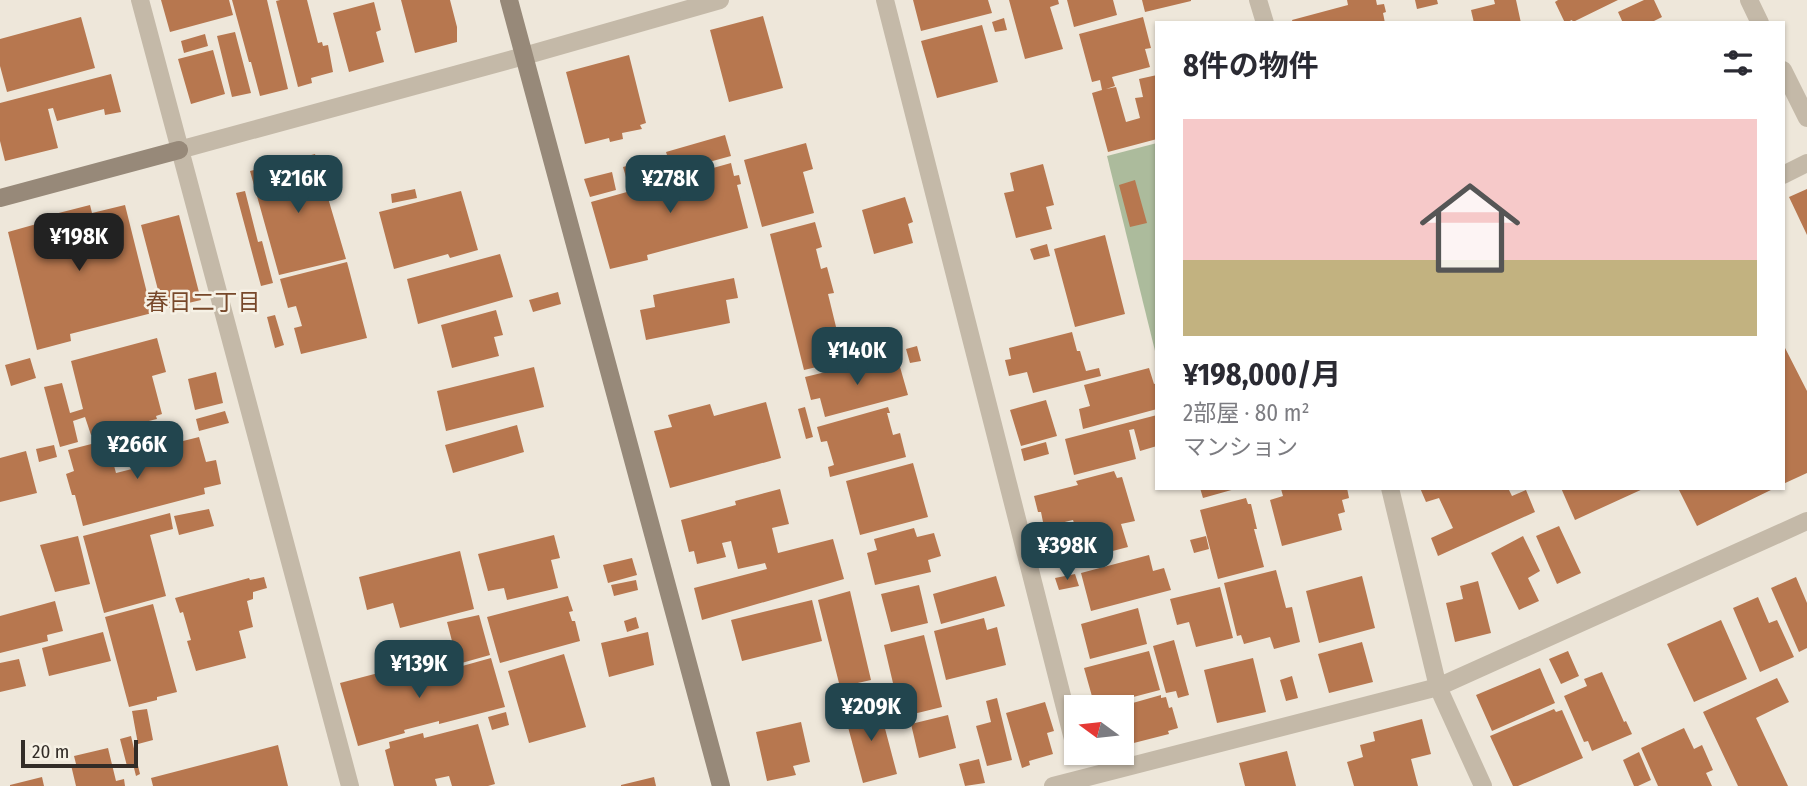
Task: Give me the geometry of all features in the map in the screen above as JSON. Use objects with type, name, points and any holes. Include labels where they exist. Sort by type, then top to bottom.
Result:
[{"type":"street","points":[[139,0],[350,786]]},
{"type":"street","points":[[509,0],[721,786]]},
{"type":"street","points":[[0,198],[720,0]]},
{"type":"street","points":[[884,0],[1064,701]]},
{"type":"street","points":[[1258,0],[1264,21]]},
{"type":"street","points":[[1749,0],[1759,21]]},
{"type":"street","points":[[1785,73],[1807,118]]},
{"type":"street","points":[[1785,174],[1807,163]]},
{"type":"street","points":[[1390,490],[1438,687],[1483,786]]},
{"type":"street","points":[[1053,786],[1438,687],[1807,521]]},
{"type":"street","points":[[1080,765],[1083,778]]},
{"type":"green space","points":[[1155,144],[1155,351],[1107,156]]},
{"type":"building","points":[[161,0],[229,0],[233,15],[170,32]]},
{"type":"building","points":[[232,0],[267,0],[288,89],[260,96]]},
{"type":"building","points":[[307,0],[318,43],[328,45],[333,72],[311,78],[312,83],[298,87],[276,1]]},
{"type":"building","points":[[401,0],[450,0],[457,27],[457,42],[415,53]]},
{"type":"building","points":[[913,0],[988,0],[992,13],[921,31]]},
{"type":"building","points":[[1009,0],[1058,0],[1059,4],[1050,7],[1063,49],[1025,59]]},
{"type":"building","points":[[1067,0],[1113,0],[1117,15],[1074,27]]},
{"type":"building","points":[[1142,0],[1191,0],[1191,1],[1145,12]]},
{"type":"building","points":[[1347,0],[1376,0],[1377,5],[1384,4],[1385,21],[1292,20],[1348,5]]},
{"type":"building","points":[[1415,0],[1437,0],[1438,4],[1417,9]]},
{"type":"building","points":[[1494,0],[1516,0],[1521,21],[1474,21],[1471,10],[1495,4]]},
{"type":"building","points":[[1618,0],[1575,21],[1564,21],[1555,2]]},
{"type":"building","points":[[1644,0],[1654,0],[1662,17],[1654,21],[1622,21],[1618,12]]},
{"type":"building","points":[[374,2],[381,30],[376,32],[384,62],[349,72],[333,13]]},
{"type":"building","points":[[763,16],[783,88],[729,102],[710,30]]},
{"type":"building","points":[[81,17],[95,68],[7,92],[0,66],[0,39]]},
{"type":"building","points":[[1143,17],[1151,48],[1145,49],[1150,67],[1112,77],[1115,86],[1106,89],[1116,87],[1126,122],[1140,118],[1135,98],[1143,97],[1139,79],[1155,75],[1155,140],[1108,152],[1092,93],[1102,90],[1100,80],[1092,82],[1079,34]]},
{"type":"building","points":[[1004,18],[1007,30],[995,32],[992,22]]},
{"type":"building","points":[[982,25],[998,82],[937,98],[921,41]]},
{"type":"building","points":[[235,32],[251,93],[232,97],[217,36]]},
{"type":"building","points":[[205,34],[208,46],[184,53],[181,41]]},
{"type":"building","points":[[213,50],[225,94],[191,104],[178,59]]},
{"type":"building","points":[[629,55],[646,123],[640,125],[642,129],[622,133],[623,139],[610,142],[609,138],[585,144],[566,72]]},
{"type":"building","points":[[111,74],[121,112],[105,115],[104,109],[57,121],[53,108],[48,109],[58,148],[5,161],[0,141],[0,103]]},
{"type":"building","points":[[725,135],[731,156],[628,184],[623,167]]},
{"type":"building","points":[[806,143],[813,169],[803,172],[814,213],[762,227],[744,160]]},
{"type":"building","points":[[315,154],[346,259],[279,275],[250,171]]},
{"type":"building","points":[[731,163],[734,176],[739,175],[741,184],[737,185],[748,228],[647,255],[648,260],[610,269],[591,202]]},
{"type":"building","points":[[1043,164],[1054,205],[1046,207],[1052,229],[1016,238],[1004,193],[1014,191],[1010,173]]},
{"type":"building","points":[[612,172],[616,190],[590,197],[584,179]]},
{"type":"building","points":[[1135,180],[1147,223],[1130,227],[1119,185]]},
{"type":"building","points":[[415,189],[417,198],[392,203],[391,194]]},
{"type":"building","points":[[1807,189],[1807,235],[1789,197]]},
{"type":"building","points":[[245,191],[258,242],[262,241],[273,283],[261,286],[236,193]]},
{"type":"building","points":[[461,191],[478,250],[450,258],[448,254],[394,269],[379,212]]},
{"type":"building","points":[[905,197],[913,222],[908,224],[913,243],[874,254],[862,210]]},
{"type":"building","points":[[90,205],[92,213],[125,205],[152,313],[70,334],[71,341],[37,350],[8,232],[40,223],[39,218]]},
{"type":"building","points":[[179,215],[201,300],[163,309],[141,225]]},
{"type":"building","points":[[815,222],[822,247],[816,249],[821,269],[827,267],[834,293],[828,294],[838,335],[844,333],[851,359],[804,370],[770,234]]},
{"type":"building","points":[[1105,235],[1125,314],[1075,327],[1054,249]]},
{"type":"building","points":[[1047,244],[1050,256],[1034,260],[1030,249]]},
{"type":"building","points":[[500,254],[513,297],[418,324],[407,279]]},
{"type":"building","points":[[347,262],[367,338],[301,354],[294,328],[302,326],[296,306],[288,308],[280,279]]},
{"type":"building","points":[[734,278],[738,298],[726,300],[730,323],[646,340],[640,310],[655,307],[653,295]]},
{"type":"building","points":[[558,292],[561,304],[533,312],[529,300]]},
{"type":"building","points":[[496,310],[503,335],[494,337],[499,356],[452,368],[441,325]]},
{"type":"building","points":[[275,315],[284,345],[275,348],[267,317]]},
{"type":"building","points":[[1072,332],[1086,371],[1099,368],[1101,376],[1033,393],[1027,372],[1009,376],[1005,360],[1011,359],[1009,348]]},
{"type":"building","points":[[157,338],[166,372],[152,376],[162,414],[156,416],[157,419],[91,435],[85,417],[73,421],[78,442],[60,447],[44,387],[62,383],[70,413],[83,409],[71,361]]},
{"type":"building","points":[[917,346],[921,361],[910,363],[906,349]]},
{"type":"building","points":[[1785,348],[1807,391],[1807,473],[1785,483]]},
{"type":"building","points":[[30,358],[36,378],[11,386],[5,365]]},
{"type":"building","points":[[898,360],[908,395],[825,417],[820,398],[811,400],[805,377],[871,361],[872,366]]},
{"type":"building","points":[[534,367],[544,407],[446,431],[437,391]]},
{"type":"building","points":[[1149,368],[1155,384],[1155,410],[1083,429],[1079,409],[1090,406],[1084,385]]},
{"type":"building","points":[[216,372],[223,403],[195,410],[188,379]]},
{"type":"building","points":[[1046,400],[1057,436],[1021,446],[1010,410]]},
{"type":"building","points":[[766,402],[781,458],[670,488],[654,431],[672,427],[668,415],[710,404],[714,416]]},
{"type":"building","points":[[805,407],[813,437],[806,439],[798,409]]},
{"type":"building","points":[[888,407],[893,435],[900,433],[906,457],[830,477],[828,467],[834,465],[827,441],[821,442],[817,427]]},
{"type":"building","points":[[225,411],[229,423],[199,431],[196,419]]},
{"type":"building","points":[[1155,416],[1155,447],[1140,451],[1134,429],[1129,430],[1136,459],[1074,475],[1065,439]]},
{"type":"building","points":[[517,425],[524,452],[453,473],[445,445]]},
{"type":"building","points":[[199,437],[206,462],[216,460],[221,484],[204,488],[205,494],[83,526],[66,474],[74,471],[68,450],[107,440],[116,473],[176,458],[171,444]]},
{"type":"building","points":[[1046,442],[1049,454],[1024,461],[1021,449]]},
{"type":"building","points":[[54,445],[57,457],[39,462],[36,449]]},
{"type":"building","points":[[26,451],[37,493],[0,502],[0,458]]},
{"type":"building","points":[[913,463],[928,517],[860,535],[846,481]]},
{"type":"building","points":[[1114,471],[1117,478],[1122,477],[1135,521],[1121,524],[1128,547],[1070,562],[1062,533],[1076,529],[1073,520],[1044,527],[1034,496],[1078,485],[1076,481]]},
{"type":"building","points":[[780,489],[789,524],[772,528],[778,553],[833,539],[844,579],[702,620],[694,588],[767,569],[765,563],[738,569],[731,541],[722,543],[726,557],[697,564],[694,551],[689,552],[681,520],[736,505],[735,501]]},
{"type":"building","points":[[1201,490],[1231,490],[1203,498]]},
{"type":"building","points":[[1281,490],[1347,490],[1349,498],[1342,500],[1345,512],[1338,514],[1342,530],[1282,546],[1270,500],[1283,496]]},
{"type":"building","points":[[1421,490],[1509,490],[1512,496],[1526,490],[1535,512],[1438,556],[1431,538],[1453,528],[1439,498],[1426,502]]},
{"type":"building","points":[[1562,490],[1641,490],[1575,520]]},
{"type":"building","points":[[1679,490],[1771,490],[1697,526]]},
{"type":"building","points":[[1246,498],[1248,504],[1251,504],[1257,529],[1254,529],[1264,567],[1218,579],[1200,510]]},
{"type":"building","points":[[209,509],[214,526],[179,535],[174,516]]},
{"type":"building","points":[[170,513],[173,529],[150,535],[166,596],[104,613],[83,536]]},
{"type":"building","points":[[1559,526],[1581,573],[1557,584],[1536,536]]},
{"type":"building","points":[[914,528],[917,537],[934,533],[941,556],[928,560],[931,572],[875,585],[867,553],[877,550],[874,539]]},
{"type":"building","points":[[554,535],[560,558],[551,560],[558,588],[507,600],[504,588],[488,591],[478,554]]},
{"type":"building","points":[[78,536],[90,584],[55,592],[40,545]]},
{"type":"building","points":[[1206,536],[1209,549],[1194,553],[1190,540]]},
{"type":"building","points":[[1523,536],[1540,571],[1528,578],[1539,601],[1519,610],[1491,553]]},
{"type":"building","points":[[460,551],[474,609],[400,628],[393,603],[367,610],[359,577]]},
{"type":"building","points":[[1149,555],[1153,571],[1164,568],[1171,590],[1091,611],[1081,573]]},
{"type":"building","points":[[632,558],[637,575],[608,583],[603,565]]},
{"type":"building","points":[[1276,570],[1286,608],[1292,607],[1300,642],[1274,649],[1270,637],[1244,644],[1241,635],[1237,636],[1224,583]]},
{"type":"building","points":[[1075,574],[1079,586],[1059,590],[1055,578]]},
{"type":"building","points":[[996,576],[1005,606],[941,624],[933,594]]},
{"type":"building","points":[[1362,576],[1375,628],[1319,643],[1306,591]]},
{"type":"building","points":[[264,577],[267,588],[253,592],[253,599],[247,601],[253,627],[239,631],[246,658],[196,671],[187,641],[191,640],[183,612],[180,613],[175,598],[249,578]]},
{"type":"building","points":[[1796,577],[1807,603],[1807,648],[1799,652],[1771,588]]},
{"type":"building","points":[[636,580],[638,590],[614,596],[611,585]]},
{"type":"building","points":[[1478,581],[1491,633],[1455,642],[1446,603],[1463,599],[1460,586]]},
{"type":"building","points":[[919,585],[928,623],[891,632],[881,594]]},
{"type":"building","points":[[1220,587],[1233,638],[1196,647],[1189,622],[1177,625],[1170,599]]},
{"type":"building","points":[[850,591],[871,680],[840,687],[818,600]]},
{"type":"building","points":[[568,596],[573,611],[569,612],[572,621],[575,621],[580,641],[500,663],[487,617]]},
{"type":"building","points":[[1758,597],[1769,623],[1777,620],[1794,657],[1760,672],[1733,608]]},
{"type":"building","points":[[812,600],[822,641],[742,661],[731,620]]},
{"type":"building","points":[[55,601],[63,631],[47,635],[48,641],[0,653],[0,616]]},
{"type":"building","points":[[153,604],[177,692],[129,707],[105,617]]},
{"type":"building","points":[[1138,608],[1147,644],[1090,659],[1081,624]]},
{"type":"building","points":[[479,615],[490,655],[458,664],[447,622]]},
{"type":"building","points":[[636,617],[639,628],[627,632],[624,621]]},
{"type":"building","points":[[984,618],[987,630],[997,627],[1006,665],[946,680],[934,631]]},
{"type":"building","points":[[1721,620],[1747,679],[1694,702],[1667,644]]},
{"type":"building","points":[[103,632],[111,661],[49,676],[42,648]]},
{"type":"building","points":[[648,632],[654,665],[609,677],[601,643]]},
{"type":"building","points":[[924,635],[942,707],[901,717],[884,645]]},
{"type":"building","points":[[1174,640],[1189,695],[1178,698],[1176,691],[1166,693],[1153,646]]},
{"type":"building","points":[[1362,642],[1373,682],[1329,693],[1318,654]]},
{"type":"building","points":[[1149,651],[1160,690],[1134,697],[1092,695],[1084,668]]},
{"type":"building","points":[[1568,651],[1579,676],[1561,684],[1549,659]]},
{"type":"building","points":[[564,654],[586,727],[529,743],[508,671]]},
{"type":"building","points":[[491,658],[505,707],[404,730],[405,733],[358,746],[340,683],[386,671],[388,677],[409,672],[412,680]]},
{"type":"building","points":[[1253,658],[1266,712],[1217,723],[1204,670]]},
{"type":"building","points":[[19,659],[26,686],[0,692],[0,663]]},
{"type":"building","points":[[1540,668],[1555,703],[1492,731],[1476,695]]},
{"type":"building","points":[[1602,672],[1632,734],[1592,751],[1588,741],[1584,742],[1564,696],[1587,686],[1584,679]]},
{"type":"building","points":[[1292,676],[1298,698],[1286,701],[1280,680]]},
{"type":"building","points":[[1777,678],[1789,702],[1756,718],[1788,786],[1738,786],[1703,712]]},
{"type":"building","points":[[1161,695],[1161,698],[1166,697],[1178,728],[1168,731],[1169,734],[1134,743],[1134,703]]},
{"type":"building","points":[[997,698],[1012,760],[987,766],[976,726],[991,722],[986,701]]},
{"type":"building","points":[[878,702],[897,774],[863,783],[844,712]]},
{"type":"building","points":[[1045,702],[1054,731],[1047,733],[1053,754],[1029,761],[1030,765],[1022,768],[1006,713]]},
{"type":"building","points":[[147,709],[153,740],[138,744],[132,711]]},
{"type":"building","points":[[1554,709],[1556,712],[1562,710],[1583,758],[1513,786],[1490,736]]},
{"type":"building","points":[[506,712],[509,725],[492,730],[488,717]]},
{"type":"building","points":[[948,715],[956,748],[919,758],[911,724]]},
{"type":"building","points":[[1422,719],[1431,754],[1411,759],[1418,786],[1354,786],[1347,762],[1363,757],[1360,745],[1375,741],[1373,732]]},
{"type":"building","points":[[801,722],[810,762],[793,766],[796,775],[767,781],[756,732]]},
{"type":"building","points":[[478,724],[495,784],[452,786],[449,776],[435,779],[437,786],[394,786],[385,750],[390,748],[389,742],[423,733],[424,738]]},
{"type":"building","points":[[1684,728],[1694,749],[1702,745],[1713,770],[1706,773],[1712,786],[1658,786],[1641,748]]},
{"type":"building","points":[[131,736],[140,774],[136,776],[133,764],[127,766],[120,739]]},
{"type":"building","points":[[278,745],[288,786],[153,786],[151,778]]},
{"type":"building","points":[[108,748],[116,781],[124,779],[125,786],[76,786],[71,765],[76,764],[74,756]]},
{"type":"building","points":[[1287,751],[1296,786],[1245,786],[1239,763]]},
{"type":"building","points":[[1639,752],[1651,780],[1634,786],[1623,760]]},
{"type":"building","points":[[979,759],[985,783],[965,786],[959,764]]},
{"type":"building","points":[[42,777],[44,786],[10,786],[10,785]]},
{"type":"building","points":[[654,777],[656,786],[621,786],[621,785]]},
{"type":"district","name":"春日二丁目","points":[[203,302]]}]
